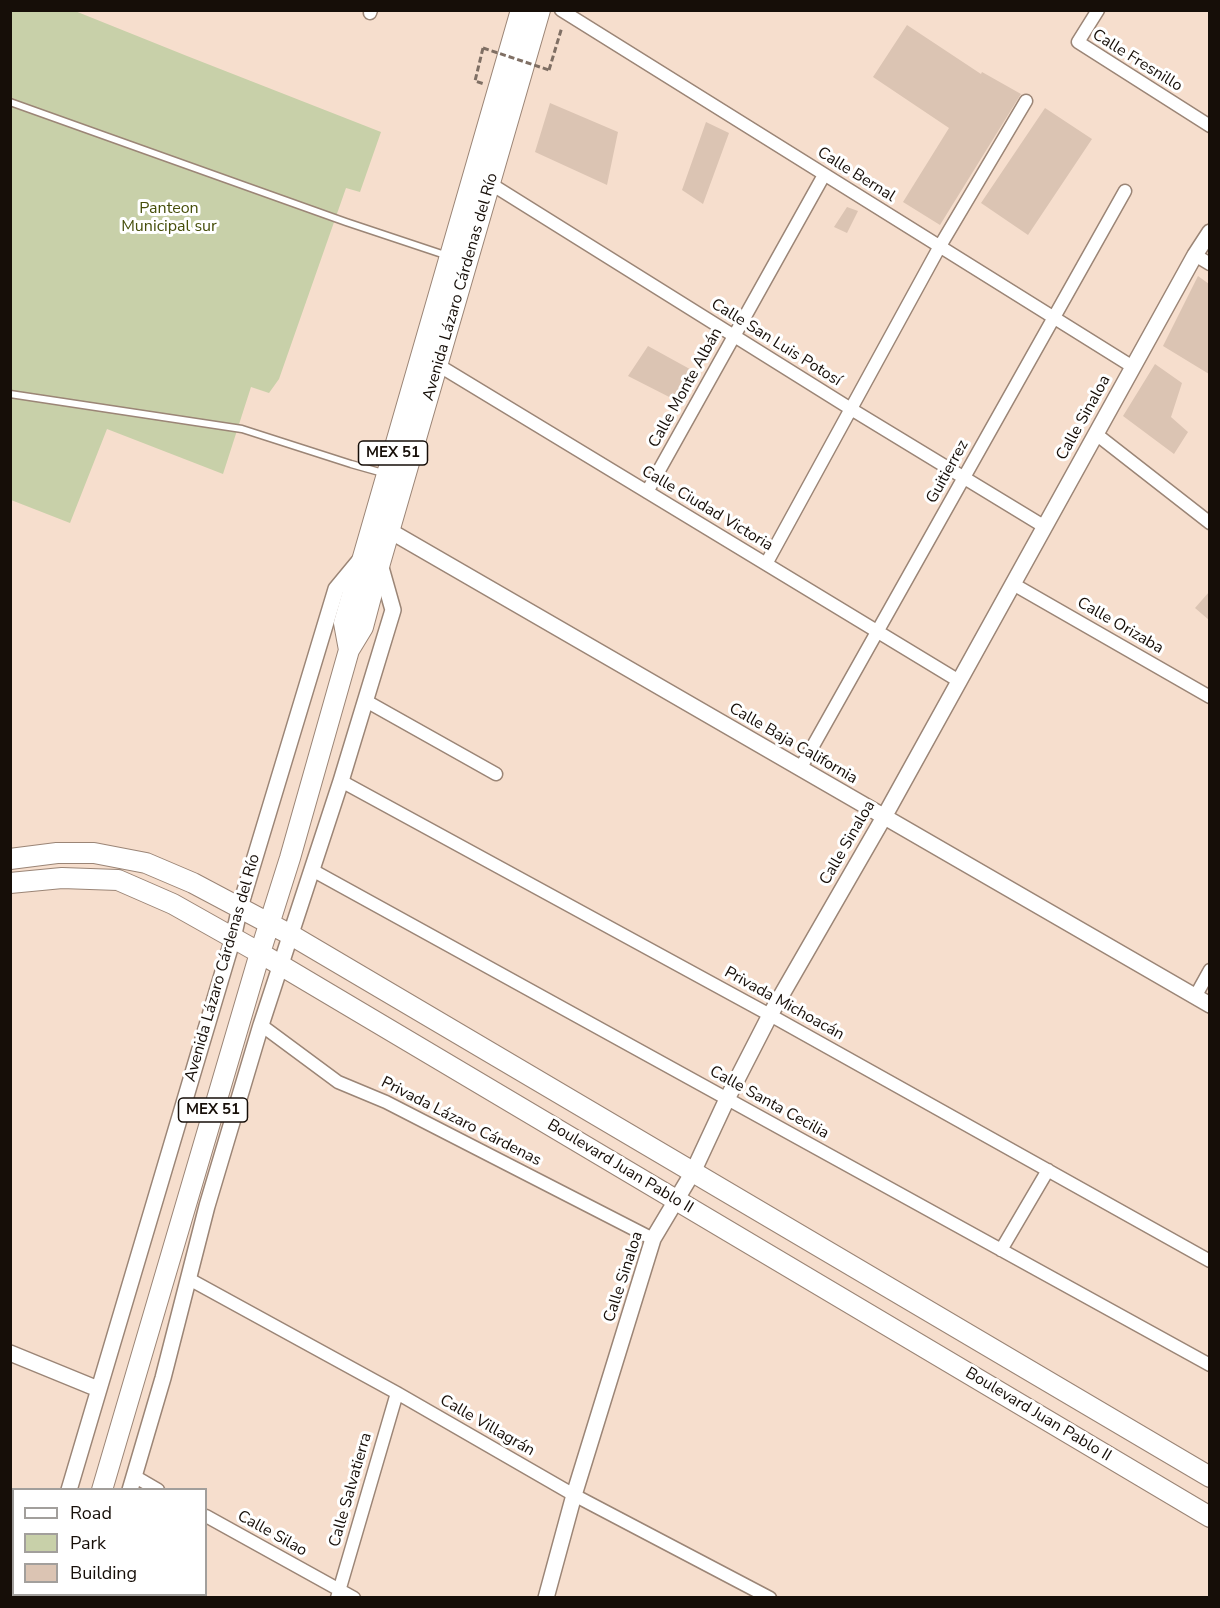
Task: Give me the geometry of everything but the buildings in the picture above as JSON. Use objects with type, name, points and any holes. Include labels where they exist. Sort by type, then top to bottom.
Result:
[{"type":"main road","name":"Avenida Lázaro Cárdenas del Río","points":[[103,1488],[293,847],[349,650],[344,623],[371,560],[390,531],[438,365],[459,260],[520,10]]},
{"type":"main road","name":"Avenida Lázaro Cárdenas del Río","points":[[371,560],[387,474],[459,260],[491,184],[540,10]]},
{"type":"main road","name":"Boulevard Juan Pablo II","points":[[10,859],[57,853],[94,853],[146,863],[193,883],[240,907],[1209,1477]]},
{"type":"main road","name":"Boulevard Juan Pablo II","points":[[10,883],[62,878],[118,880],[173,904],[260,953],[1209,1517]]},
{"type":"street","name":"Calle Fresnillo","points":[[1098,10],[1078,42],[1209,126]]},
{"type":"street","name":"Calle Bernal","points":[[564,12],[1133,366]]},
{"type":"street","points":[[766,564],[940,246],[1026,101]]},
{"type":"street","name":"Calle Monte Albán","points":[[647,492],[824,175]]},
{"type":"street","name":"Calle San Luis Potosí","points":[[491,184],[1045,527]]},
{"type":"street","name":"Guitierrez","points":[[800,769],[1125,191]]},
{"type":"street","name":"Calle Sinaloa","points":[[546,1598],[574,1495],[653,1239],[693,1172],[770,1015],[884,818],[1209,232]]},
{"type":"street","points":[[1195,255],[1209,264]]},
{"type":"street","name":"Calle Ciudad Victoria","points":[[438,365],[959,681]]},
{"type":"street","points":[[1096,434],[1209,522]]},
{"type":"street","name":"Calle Baja California","points":[[390,531],[1209,1005]]},
{"type":"street","points":[[151,1488],[132,1483],[164,1378],[207,1206],[261,1025],[341,781],[393,610],[371,560]]},
{"type":"street","name":"Avenida Lázaro Cárdenas del Río","points":[[70,1488],[336,589],[371,560]]},
{"type":"street","name":"Calle Orizaba","points":[[1013,584],[1209,697]]},
{"type":"street","points":[[366,701],[496,774]]},
{"type":"street","name":"Privada Michoacán","points":[[341,781],[770,1015],[1209,1261]]},
{"type":"street","name":"Calle Santa Cecilia","points":[[312,870],[1209,1365]]},
{"type":"street","points":[[1195,997],[1209,970]]},
{"type":"street","name":"Privada Lázaro Cárdenas","points":[[261,1025],[338,1082],[386,1101],[653,1239]]},
{"type":"street","points":[[1000,1250],[1048,1170]]},
{"type":"street","name":"Calle Villagrán","points":[[189,1279],[397,1393],[574,1495],[770,1598]]},
{"type":"street","points":[[10,1353],[98,1389]]},
{"type":"street","name":"Calle Salvatierra","points":[[338,1593],[397,1393]]},
{"type":"street","name":"Calle Silao","points":[[207,1517],[338,1593],[354,1598]]},
{"type":"lane","points":[[10,102],[459,260]]},
{"type":"lane","points":[[10,394],[242,429],[387,474]]},
{"type":"path","points":[[475,81],[483,48],[549,70],[564,12]]},
{"type":"green space","name":"Panteon Municipal sur","points":[[10,11],[75,11],[381,132],[360,192],[346,188],[279,379],[269,393],[251,387],[223,474],[107,429],[70,523],[11,500]]}]
